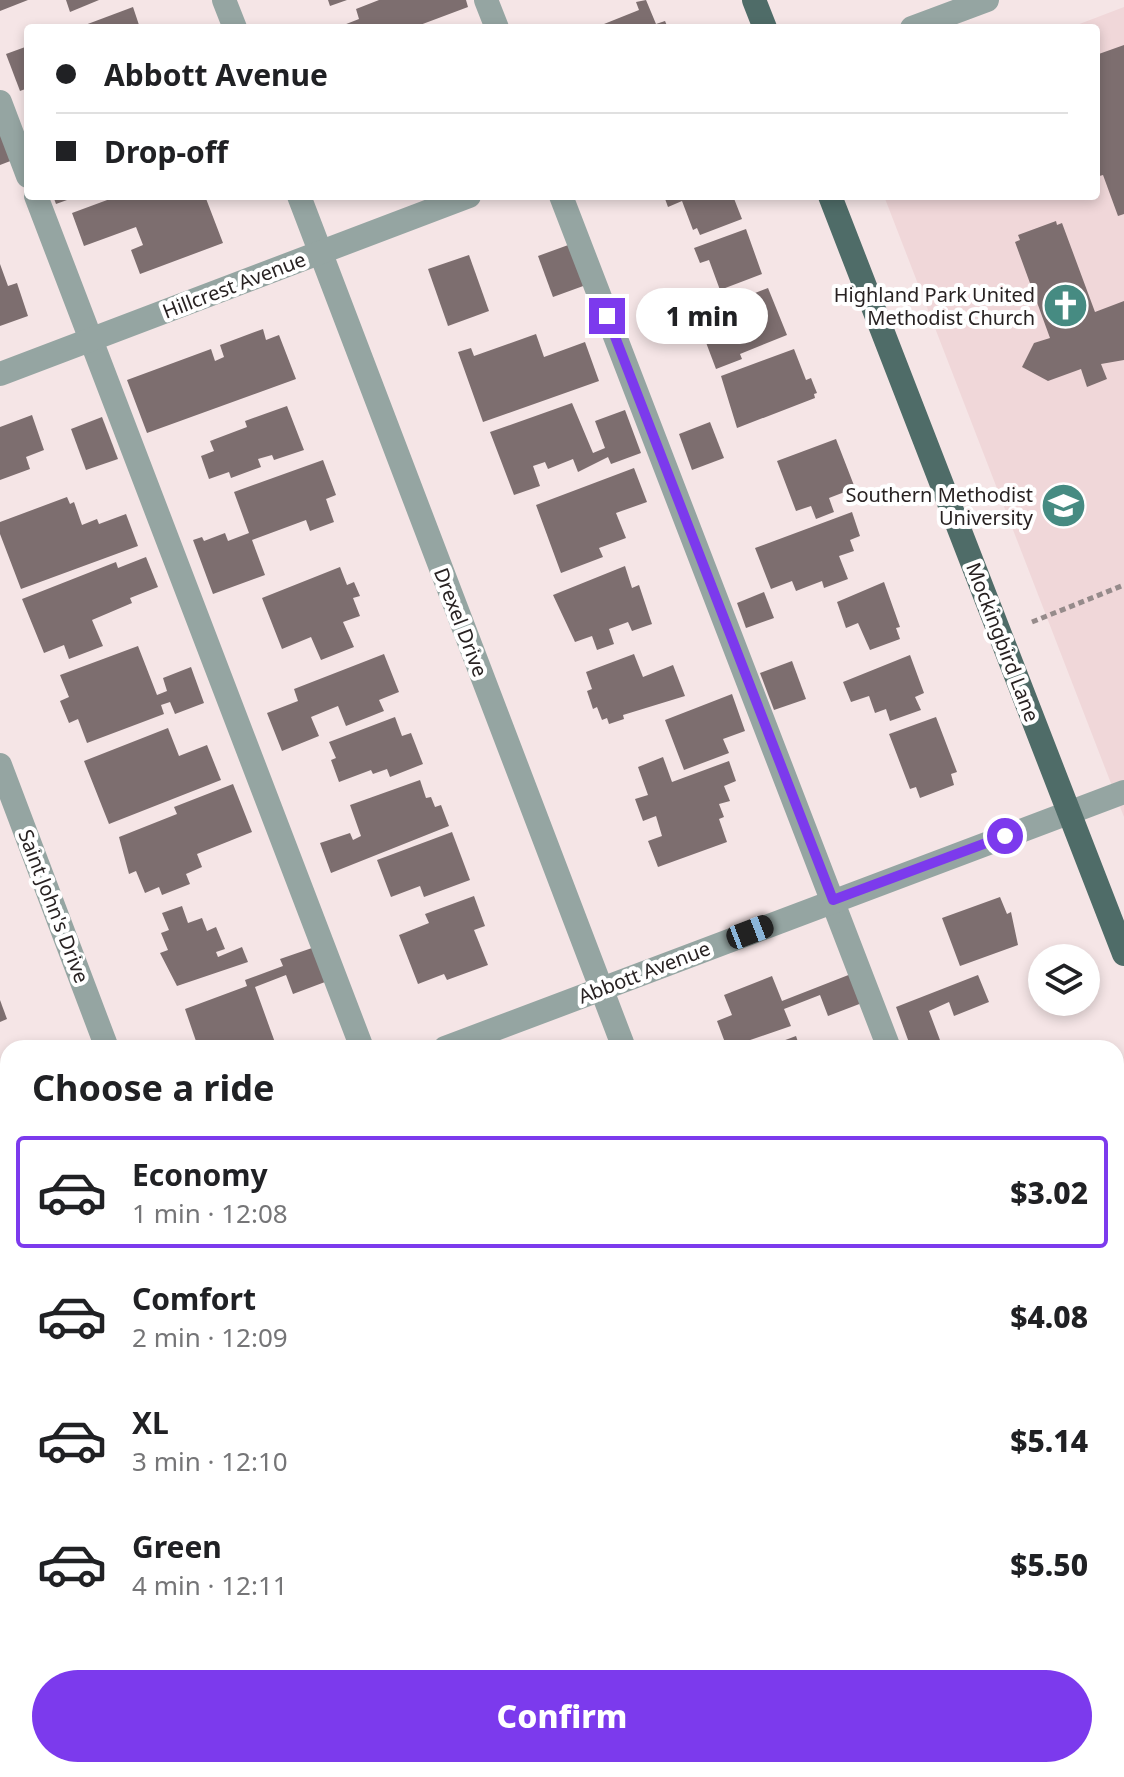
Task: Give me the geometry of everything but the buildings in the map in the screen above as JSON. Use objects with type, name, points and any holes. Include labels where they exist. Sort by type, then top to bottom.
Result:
[{"type":"main road","points":[[754,0],[763,24]]},
{"type":"main road","name":"Mockingbird Lane","points":[[832,200],[1124,954]]},
{"type":"street","points":[[224,0],[233,24]]},
{"type":"street","points":[[486,0],[495,24]]},
{"type":"street","points":[[923,24],[987,0]]},
{"type":"street","points":[[0,102],[24,165]]},
{"type":"street","points":[[38,200],[359,1040]]},
{"type":"street","name":"Drexel Drive","points":[[300,200],[621,1040]]},
{"type":"street","name":"Hillcrest Avenue","points":[[0,374],[458,200]]},
{"type":"street","points":[[563,200],[886,1040]]},
{"type":"street","name":"Saint John's Drive","points":[[0,765],[104,1040]]},
{"type":"street","name":"Abbott Avenue","points":[[466,1040],[1124,792]]},
{"type":"path","points":[[1032,622],[1124,585]]},
{"type":"shaded area","name":"Southern Methodist University","points":[[1124,7],[1124,817],[886,200],[1100,200],[1100,24],[1079,24]]},
{"type":"place","name":"Highland Park United Methodist Church","points":[[1066,306]]},
{"type":"place","name":"Southern Methodist University","points":[[1064,506]]},
{"type":"route","points":[[607,316],[833,900],[1005,836]]}]
